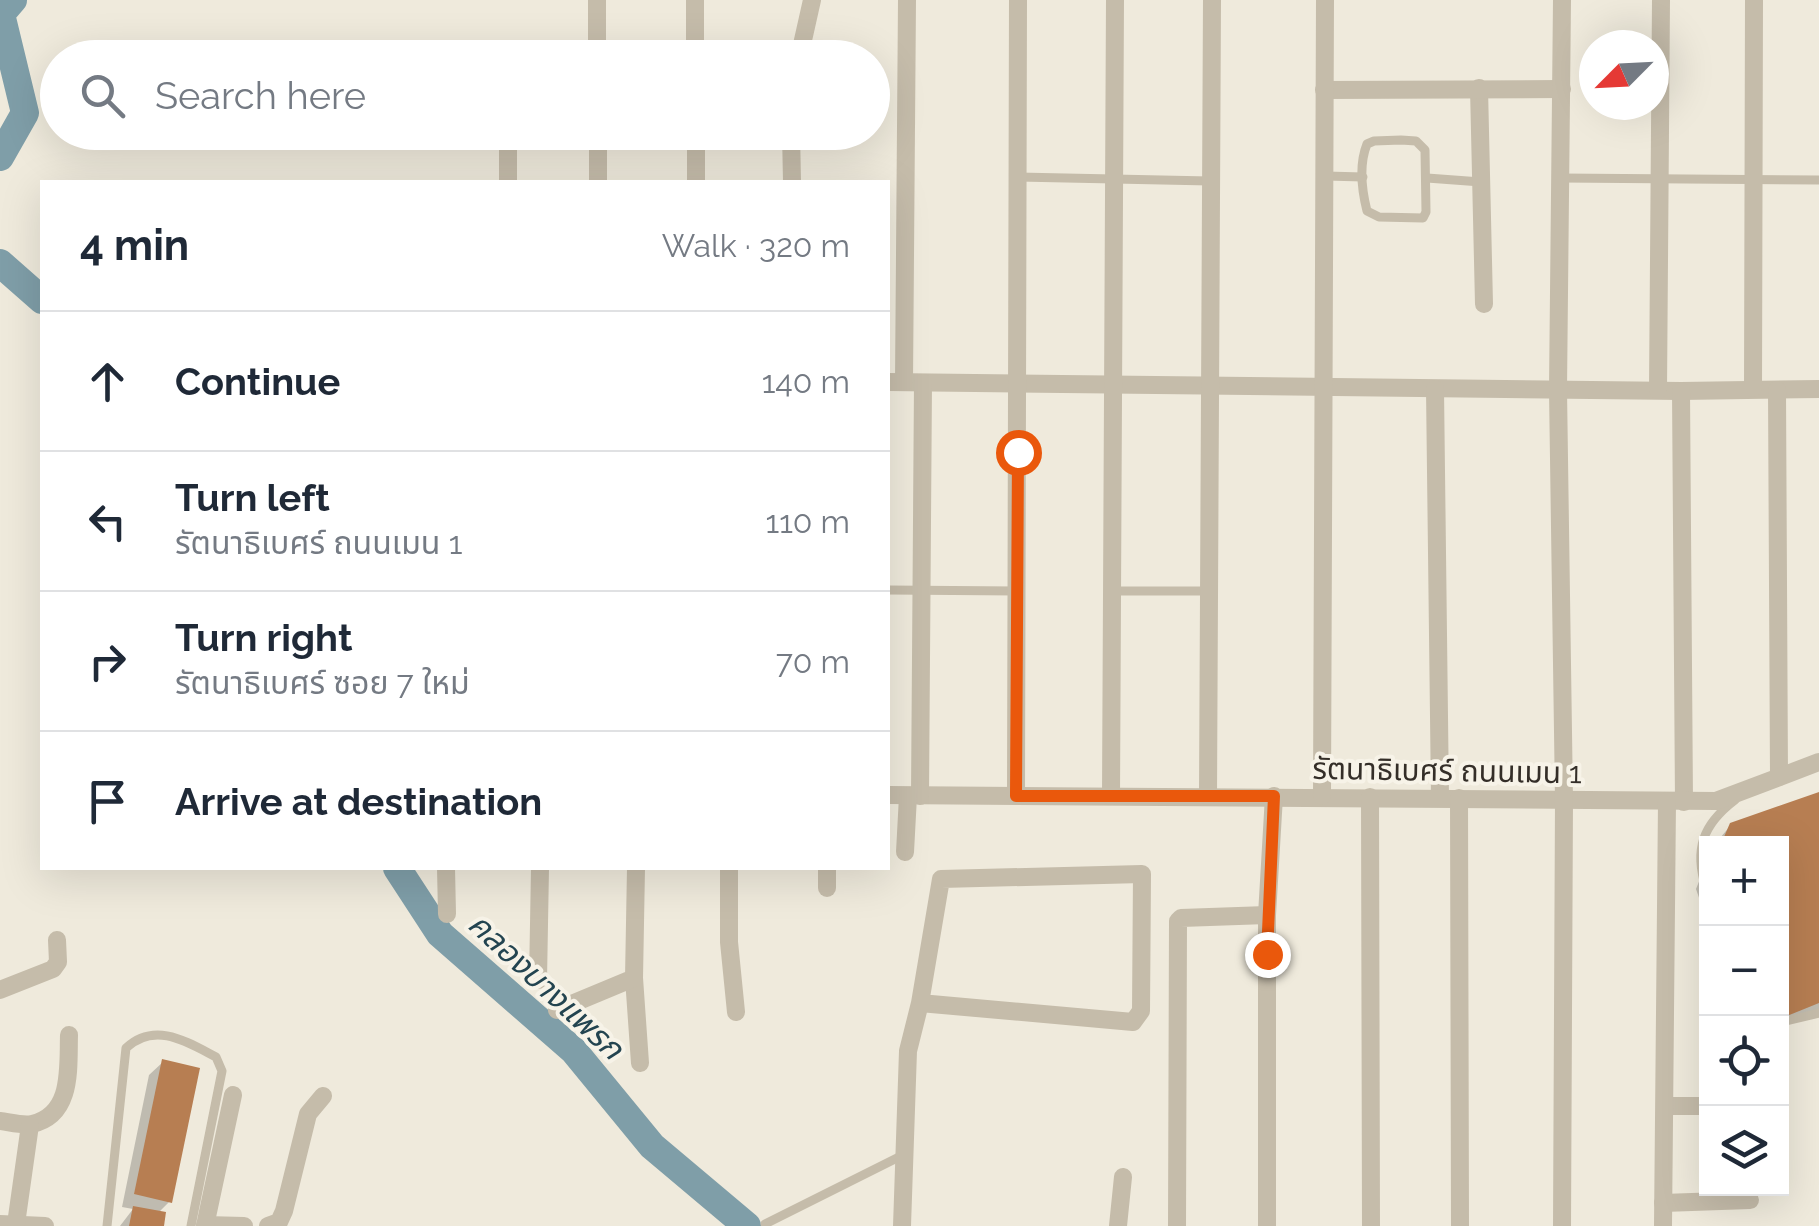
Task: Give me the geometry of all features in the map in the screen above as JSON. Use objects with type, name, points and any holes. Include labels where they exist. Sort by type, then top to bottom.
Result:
[{"type":"street","points":[[598,0],[598,40]]},
{"type":"street","points":[[695,0],[696,40]]},
{"type":"street","points":[[803,40],[812,0]]},
{"type":"street","points":[[905,852],[914,796],[922,590],[905,383],[906,0]]},
{"type":"street","points":[[1016,796],[1018,0]]},
{"type":"street","points":[[1111,796],[1115,0]]},
{"type":"street","points":[[1208,796],[1212,0]]},
{"type":"street","points":[[1322,796],[1325,0]]},
{"type":"street","points":[[1562,0],[1558,390],[1564,800],[1562,1226]]},
{"type":"street","points":[[1658,390],[1661,0]]},
{"type":"street","points":[[1753,388],[1754,0]]},
{"type":"street","points":[[1479,88],[1484,304]]},
{"type":"street","points":[[1324,90],[1562,89]]},
{"type":"street","points":[[508,150],[508,180]]},
{"type":"street","points":[[598,150],[598,180]]},
{"type":"street","points":[[696,150],[696,180]]},
{"type":"street","points":[[791,150],[792,180]]},
{"type":"street","points":[[905,383],[1819,389]]},
{"type":"street","points":[[1434,389],[1450,798],[1460,1226]]},
{"type":"street","points":[[1777,390],[1779,777]]},
{"type":"street","points":[[1663,1226],[1681,391]]},
{"type":"street","name":"รัตนาธิเบศร์ ถนนเมน 1","points":[[890,796],[1716,801],[1819,764]]},
{"type":"street","points":[[1267,1226],[1267,915],[1274,796]]},
{"type":"street","points":[[1370,797],[1370,1226]]},
{"type":"street","points":[[446,870],[447,914]]},
{"type":"street","points":[[538,980],[540,870]]},
{"type":"street","points":[[636,870],[634,978],[640,1063]]},
{"type":"street","points":[[729,870],[728,942],[736,1012]]},
{"type":"street","points":[[827,870],[827,888]]},
{"type":"street","points":[[902,1226],[908,1051],[941,879],[1142,874],[1141,1011],[1133,1022],[920,1003]]},
{"type":"street","points":[[1176,1226],[1178,920],[1267,915]]},
{"type":"street","points":[[0,990],[53,968],[58,962],[57,940]]},
{"type":"street","points":[[556,1010],[634,978]]},
{"type":"street","points":[[0,1120],[30,1125],[55,1112],[67,1091],[69,1036]]},
{"type":"street","points":[[232,1095],[205,1226],[244,1226]]},
{"type":"street","points":[[268,1226],[278,1222],[284,1212],[308,1114],[323,1096]]},
{"type":"street","points":[[1665,1106],[1699,1106]]},
{"type":"street","points":[[30,1125],[8,1224],[45,1226]]},
{"type":"street","points":[[1118,1226],[1123,1177]]},
{"type":"street","points":[[1664,1202],[1750,1200]]},
{"type":"lane","points":[[1416,142],[1425,150],[1426,212],[1417,220],[1371,214],[1365,205],[1362,177],[1367,144],[1416,142]]},
{"type":"lane","points":[[1326,176],[1362,177]]},
{"type":"lane","points":[[1018,177],[1210,181]]},
{"type":"lane","points":[[1427,178],[1481,182]]},
{"type":"lane","points":[[1560,178],[1819,180]]},
{"type":"lane","points":[[890,590],[1017,591]]},
{"type":"lane","points":[[1112,591],[1208,591]]},
{"type":"lane","points":[[1705,836],[1724,809],[1742,795],[1819,764]]},
{"type":"lane","points":[[1789,1020],[1819,1013]]},
{"type":"lane","points":[[107,1226],[126,1048],[135,1039],[155,1033],[182,1038],[216,1057],[222,1072],[191,1226]]},
{"type":"lane","points":[[765,1224],[903,1155]]},
{"type":"building","points":[[1819,792],[1819,1003],[1789,1015],[1789,836],[1724,836],[1730,823]]},
{"type":"building","points":[[162,1059],[200,1068],[172,1203],[134,1194]]},
{"type":"building","points":[[133,1206],[166,1212],[164,1226],[129,1226]]},
{"type":"waterway","name":"คลองบางแพรก","points":[[0,157],[25,113],[1,14],[13,0]]},
{"type":"waterway","name":"คลองบางแพรก","points":[[0,263],[40,298]]},
{"type":"waterway","name":"คลองบางแพรก","points":[[398,870],[440,934],[574,1051],[652,1146],[747,1226]]},
{"type":"route","points":[[1018,452],[1016,796],[1274,796],[1267,954]]}]
